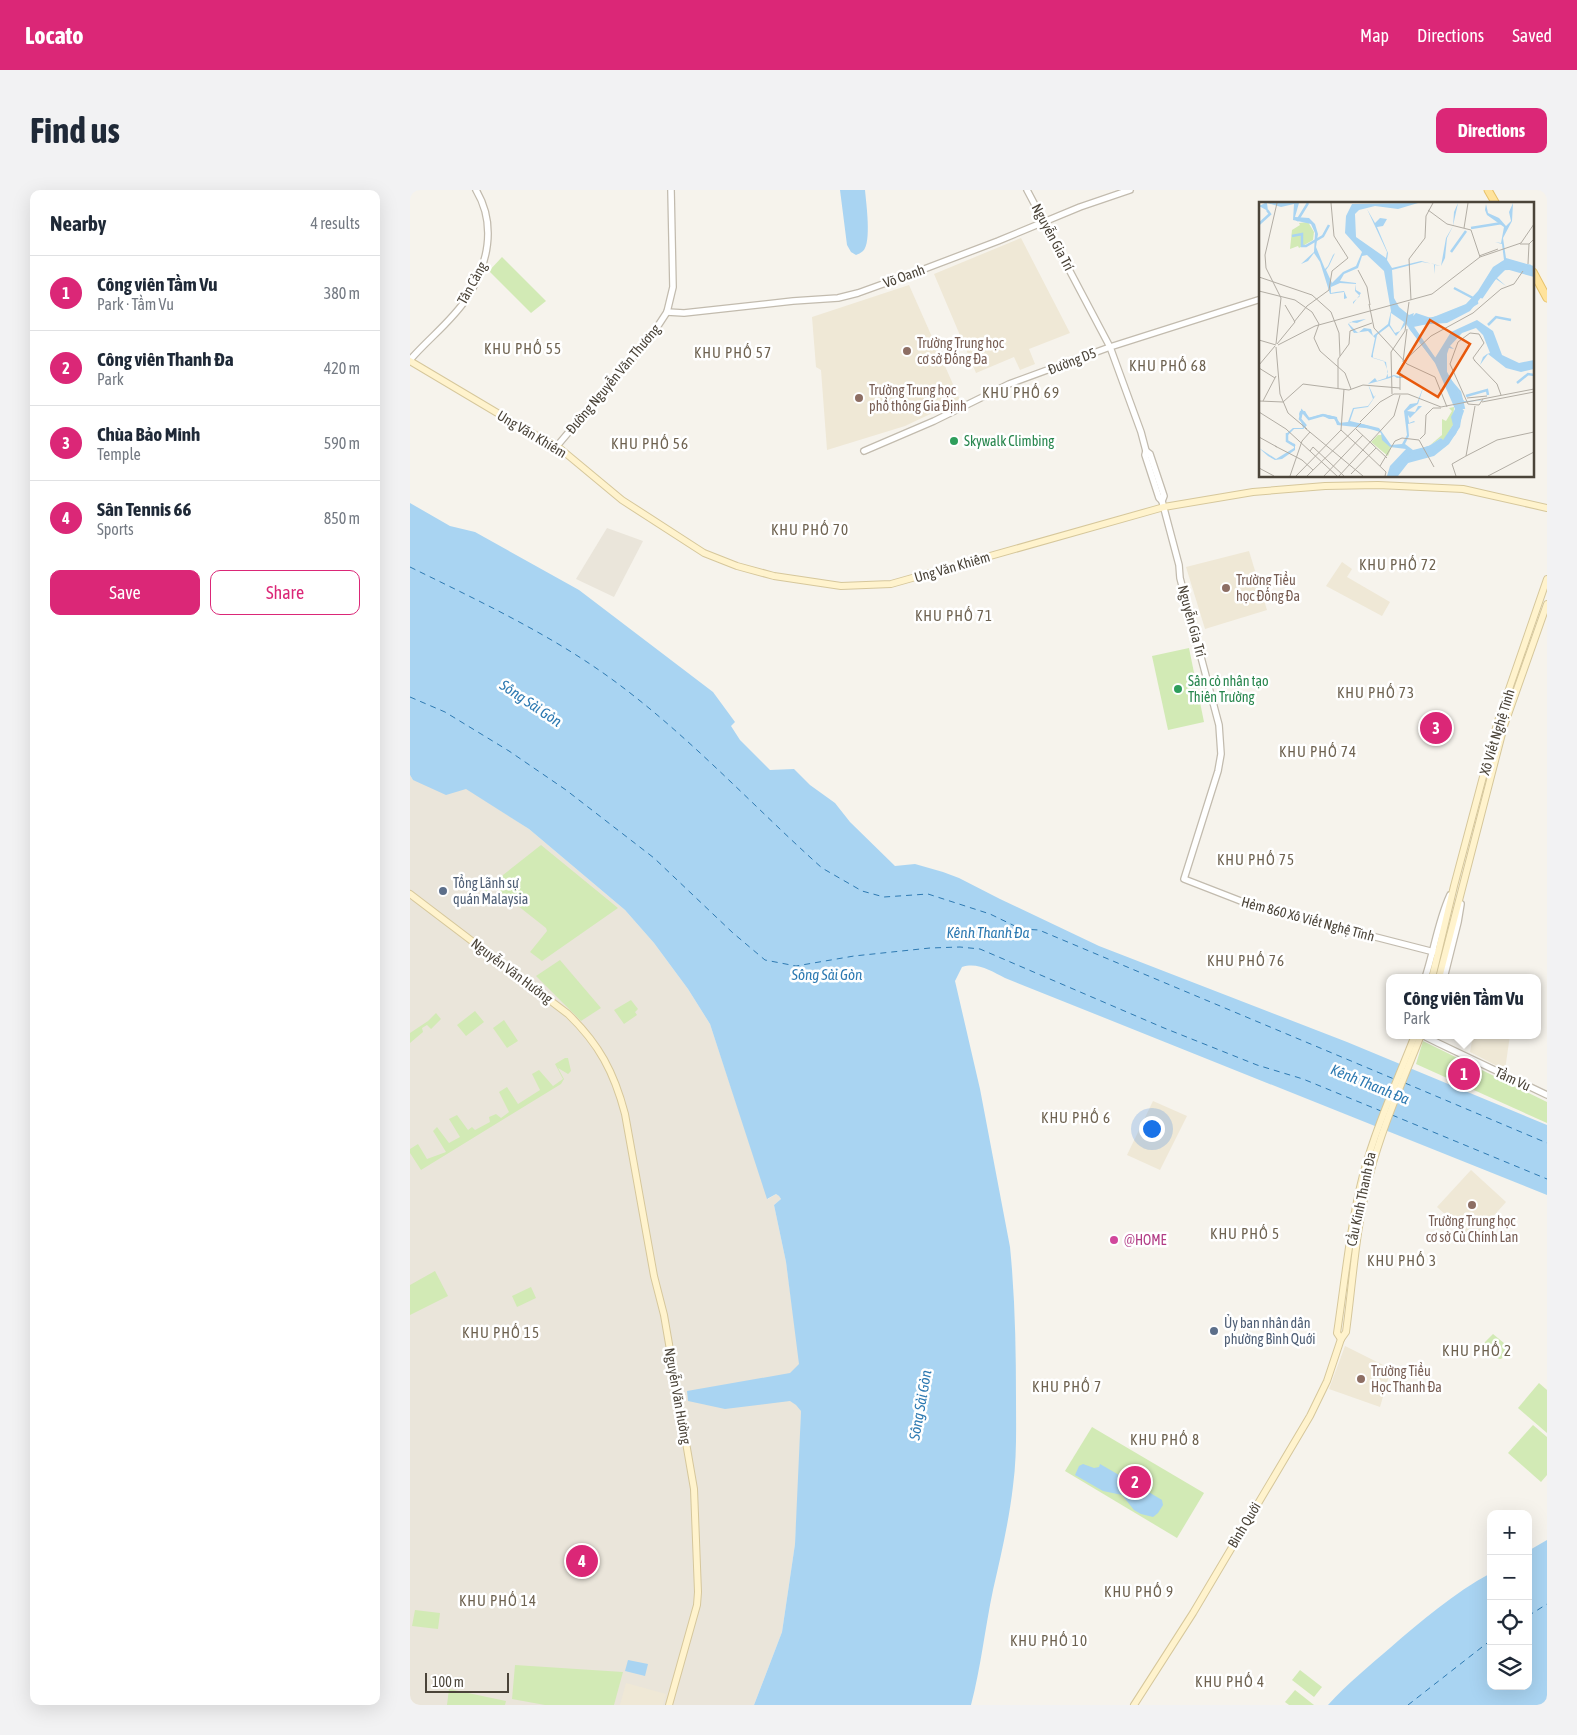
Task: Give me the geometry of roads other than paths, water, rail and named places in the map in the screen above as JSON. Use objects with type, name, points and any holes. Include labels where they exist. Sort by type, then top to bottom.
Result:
[{"type":"main road","points":[[1488,190],[1495,202]]},
{"type":"main road","points":[[1534,274],[1547,298]]},
{"type":"main road","name":"Ung Văn Khiêm","points":[[410,361],[526,430],[557,446],[622,500],[704,553],[737,566],[774,576],[841,586],[891,584],[1163,504],[1253,492],[1325,486],[1378,485],[1463,489],[1547,508]]},
{"type":"main road","name":"Xô Viết Nghệ Tĩnh","points":[[1433,974],[1454,886],[1497,724],[1547,579]]},
{"type":"main road","name":"Xô Viết Nghệ Tĩnh","points":[[1440,974],[1504,726],[1547,605]]},
{"type":"main road","name":"Nguyễn Văn Hưởng","points":[[410,894],[568,1014],[584,1029],[604,1059],[618,1087],[628,1129],[654,1276],[664,1315],[694,1489],[697,1605],[670,1705]]},
{"type":"main road","name":"Cầu Kinh Thanh Đa","points":[[1344,1280],[1363,1175],[1412,1039]]},
{"type":"main road","name":"Cầu Kinh Thanh Đa","points":[[1353,1278],[1363,1202],[1369,1175],[1378,1147],[1423,1039]]},
{"type":"main road","name":"Bình Quới","points":[[1134,1705],[1193,1613],[1310,1418],[1327,1381],[1341,1339],[1346,1332],[1353,1278]]},
{"type":"main road","name":"Bình Quới","points":[[1341,1339],[1337,1333],[1344,1280]]},
{"type":"street","name":"Tân Cảng","points":[[410,361],[467,298],[486,257],[489,244],[487,222],[483,201],[476,190]]},
{"type":"street","name":"Đường Nguyễn Văn Thương","points":[[557,446],[650,338],[667,312],[673,287],[672,190]]},
{"type":"street","name":"Nguyễn Gia Trí","points":[[1027,190],[1110,346],[1146,451],[1150,454],[1153,462],[1164,496],[1163,504],[1179,564],[1180,578],[1219,725],[1221,754],[1218,771],[1184,879]]},
{"type":"street","name":"Võ Oanh","points":[[667,312],[684,313],[838,298],[928,268],[1080,207],[1130,190]]},
{"type":"street","name":"Đường D5","points":[[864,451],[1009,384],[1110,346],[1259,301]]},
{"type":"street","points":[[1539,604],[1547,605]]},
{"type":"street","name":"Hẻm 860 Xô Viết Nghệ Tĩnh","points":[[1184,879],[1255,906],[1434,952]]},
{"type":"street","name":"Xô Viết Nghệ Tĩnh","points":[[1426,974],[1434,952],[1444,909],[1454,886]]},
{"type":"street","name":"Xô Viết Nghệ Tĩnh","points":[[1445,974],[1458,922],[1463,888]]},
{"type":"street","name":"Tầm Vu","points":[[1430,1039],[1547,1095]]},
{"type":"water","points":[[840,190],[865,190],[868,222],[867,240],[866,247],[856,255],[851,252],[847,245]]},
{"type":"water","name":"Sông Sài Gòn","points":[[410,503],[450,526],[475,532],[579,590],[713,692],[735,722],[731,726],[740,740],[770,770],[794,769],[810,785],[835,803],[850,822],[895,866],[915,864],[959,878],[1099,946],[1347,1042],[1547,1125],[1547,1195],[979,966],[962,967],[955,981],[980,1089],[1010,1247],[1016,1360],[1016,1453],[1011,1499],[971,1705],[754,1705],[782,1632],[795,1544],[801,1411],[790,1401],[725,1409],[688,1401],[687,1391],[790,1373],[799,1364],[786,1262],[774,1205],[781,1199],[776,1194],[767,1199],[710,1024],[688,989],[654,943],[625,910],[529,829],[466,789],[446,795],[413,780],[410,775]]},
{"type":"water","points":[[1083,1464],[1094,1468],[1099,1467],[1100,1464],[1126,1479],[1125,1482],[1128,1488],[1132,1490],[1137,1485],[1162,1500],[1163,1505],[1153,1517],[1141,1514],[1134,1510],[1122,1495],[1103,1491],[1075,1475],[1079,1466]]},
{"type":"water","points":[[1547,1540],[1547,1705],[1328,1705],[1358,1675],[1426,1618],[1451,1598],[1487,1575],[1487,1690],[1532,1690],[1532,1549]]},
{"type":"water","points":[[628,1660],[648,1664],[645,1676],[625,1671]]},
{"type":"place","name":"Trường Trung học cơ sở Đống Đa","points":[[907,351]]},
{"type":"place","name":"Trường Trung học phổ thông Gia Định","points":[[859,398]]},
{"type":"place","name":"Skywalk Climbing","points":[[954,441]]},
{"type":"place","name":"Trường Tiểu học Đống Đa","points":[[1226,588]]},
{"type":"place","name":"Sân cỏ nhân tạo Thiên Trường","points":[[1178,689]]},
{"type":"place","name":"Chùa Bảo Minh","points":[[1436,728]]},
{"type":"place","name":"Tổng Lãnh sự quán Malaysia","points":[[443,891]]},
{"type":"place","name":"Công viên Tầm Vu","points":[[1464,1074]]},
{"type":"place","name":"Trường Trung học cơ sở Cù Chính Lan","points":[[1472,1205]]},
{"type":"place","name":"@HOME","points":[[1114,1240]]},
{"type":"place","name":"Ủy ban nhân dân phường Bình Quới","points":[[1214,1331]]},
{"type":"place","name":"Trường Tiểu Học Thanh Đa","points":[[1361,1379]]},
{"type":"place","name":"Công viên Thanh Đa","points":[[1135,1482]]},
{"type":"place","name":"Sân Tennis 66","points":[[582,1561]]},
{"type":"district","name":"KHU PHỐ 55","points":[[523,348]]},
{"type":"district","name":"KHU PHỐ 57","points":[[733,352]]},
{"type":"district","name":"KHU PHỐ 68","points":[[1168,365]]},
{"type":"district","name":"KHU PHỐ 69","points":[[1021,392]]},
{"type":"district","name":"KHU PHỐ 56","points":[[650,443]]},
{"type":"district","name":"KHU PHỐ 70","points":[[810,529]]},
{"type":"district","name":"KHU PHỐ 72","points":[[1398,564]]},
{"type":"district","name":"KHU PHỐ 71","points":[[954,615]]},
{"type":"district","name":"KHU PHỐ 73","points":[[1376,692]]},
{"type":"district","name":"KHU PHỐ 74","points":[[1318,751]]},
{"type":"district","name":"KHU PHỐ 75","points":[[1256,859]]},
{"type":"district","name":"KHU PHỐ 76","points":[[1246,960]]},
{"type":"district","name":"KHU PHỐ 6","points":[[1076,1117]]},
{"type":"district","name":"KHU PHỐ 5","points":[[1245,1233]]},
{"type":"district","name":"KHU PHỐ 3","points":[[1402,1260]]},
{"type":"district","name":"KHU PHỐ 15","points":[[501,1332]]},
{"type":"district","name":"KHU PHỐ 2","points":[[1477,1350]]},
{"type":"district","name":"KHU PHỐ 7","points":[[1067,1386]]},
{"type":"district","name":"KHU PHỐ 8","points":[[1165,1439]]},
{"type":"district","name":"KHU PHỐ 9","points":[[1139,1591]]},
{"type":"district","name":"KHU PHỐ 14","points":[[498,1600]]},
{"type":"district","name":"KHU PHỐ 10","points":[[1049,1640]]},
{"type":"district","name":"KHU PHỐ 4","points":[[1230,1681]]},
{"type":"water label","name":"Kênh Thanh Đa","points":[[988,932]]},
{"type":"water label","name":"Kênh Thanh Đa","points":[[1370,1084]]}]
